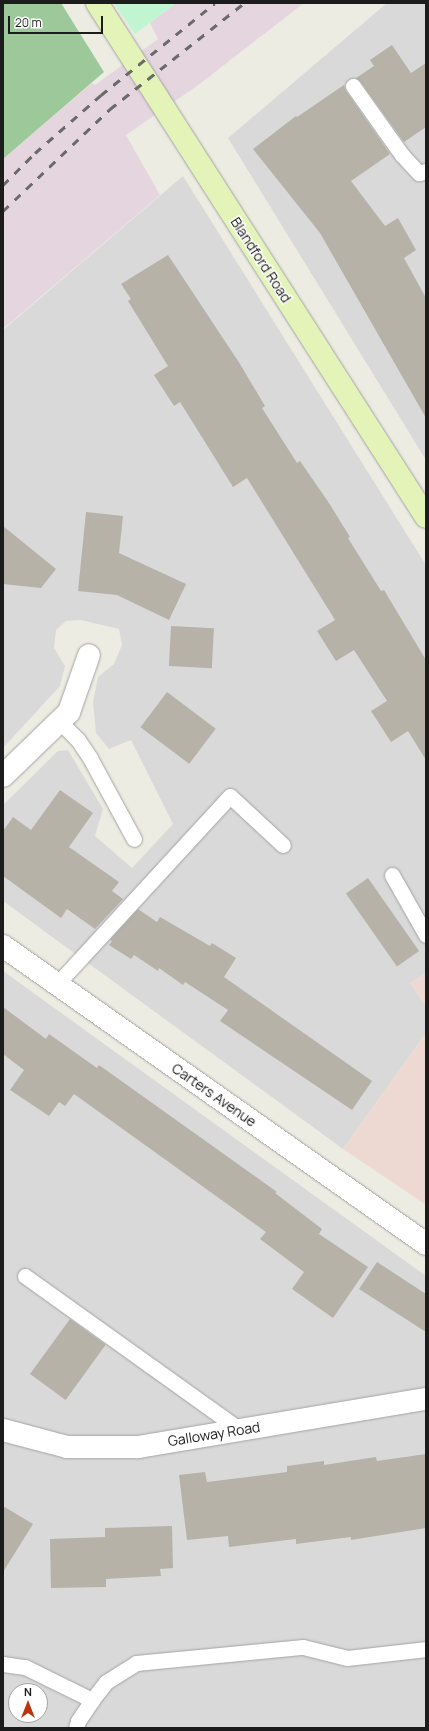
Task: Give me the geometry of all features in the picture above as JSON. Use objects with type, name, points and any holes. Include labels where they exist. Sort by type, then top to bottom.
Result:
[{"type":"main road","name":"Blandford Road","points":[[97,3],[426,517]]},
{"type":"street","points":[[3,776],[69,712],[89,655]]},
{"type":"street","name":"Carters Avenue","points":[[3,946],[426,1244]]},
{"type":"street","name":"Galloway Road","points":[[3,1430],[67,1447],[138,1447],[426,1399]]},
{"type":"lane","points":[[353,86],[402,155],[419,172],[426,171]]},
{"type":"lane","points":[[60,722],[78,740],[90,758],[134,839]]},
{"type":"lane","points":[[57,984],[230,796],[283,845]]},
{"type":"lane","points":[[392,875],[426,935]]},
{"type":"lane","points":[[25,1276],[240,1430]]},
{"type":"lane","points":[[76,1728],[78,1721],[106,1682],[136,1663],[302,1647],[347,1658],[426,1649]]},
{"type":"lane","points":[[3,1664],[25,1667],[92,1700]]},
{"type":"shaded area","points":[[176,3],[304,3],[197,86],[126,135],[160,195],[3,329],[3,159],[92,83],[95,85],[158,39],[150,23]]},
{"type":"shaded area","points":[[387,3],[426,3],[426,460],[228,138]]},
{"type":"shaded area","points":[[183,176],[426,565],[426,973],[410,983],[426,1006],[426,1033],[343,1149],[3,901],[3,805],[58,751],[68,750],[103,809],[95,836],[132,868],[173,824],[131,740],[109,749],[96,733],[93,702],[98,677],[114,664],[122,645],[119,629],[81,620],[66,621],[56,630],[54,648],[65,666],[60,686],[3,748],[3,330]]},
{"type":"shaded area","points":[[3,971],[426,1276],[426,1728],[3,1728]]},
{"type":"shaded area","points":[[426,973],[426,1006],[410,983]]},
{"type":"shaded area","points":[[426,1033],[426,1205],[343,1149]]},
{"type":"green space","points":[[3,3],[61,3],[104,72],[3,159]]},
{"type":"green space","points":[[114,3],[176,3],[135,34]]},
{"type":"building","points":[[392,45],[411,73],[426,63],[426,127],[404,142],[360,81],[356,78],[374,66],[370,60]]},
{"type":"building","points":[[344,85],[346,91],[390,154],[351,181],[385,226],[398,218],[416,250],[404,258],[426,298],[426,418],[320,233],[253,149],[296,116],[297,117]]},
{"type":"building","points":[[168,255],[240,364],[265,406],[262,408],[297,463],[300,461],[329,503],[350,537],[348,538],[381,591],[384,590],[426,660],[426,760],[408,731],[391,742],[371,711],[387,701],[354,650],[336,661],[317,631],[335,620],[247,478],[233,487],[180,402],[174,406],[154,375],[168,366],[128,301],[131,299],[121,284]]},
{"type":"building","points":[[86,512],[123,516],[119,553],[186,584],[169,620],[117,595],[78,591]]},
{"type":"building","points":[[3,526],[56,569],[41,588],[3,584]]},
{"type":"building","points":[[171,626],[214,628],[212,668],[169,666]]},
{"type":"building","points":[[167,692],[216,729],[189,764],[141,727]]},
{"type":"building","points":[[60,790],[93,813],[69,847],[119,882],[112,891],[123,899],[95,929],[67,909],[61,918],[3,876],[3,831],[13,817],[31,830]]},
{"type":"building","points":[[368,878],[419,951],[397,966],[346,893]]},
{"type":"building","points":[[138,909],[157,922],[160,917],[210,946],[212,943],[236,958],[224,977],[372,1081],[352,1110],[220,1021],[228,1010],[185,982],[183,985],[159,968],[158,971],[134,955],[131,959],[109,945],[112,941],[110,940]]},
{"type":"building","points":[[3,1007],[46,1039],[49,1034],[97,1068],[99,1065],[277,1192],[275,1193],[322,1229],[319,1234],[368,1267],[333,1318],[292,1289],[304,1272],[260,1239],[266,1232],[74,1094],[65,1106],[59,1102],[49,1116],[10,1090],[24,1070],[3,1054]]},
{"type":"building","points":[[377,1262],[426,1294],[426,1332],[359,1289]]},
{"type":"building","points":[[70,1319],[106,1345],[66,1400],[30,1374]]},
{"type":"building","points":[[426,1454],[426,1528],[351,1540],[351,1537],[296,1544],[296,1539],[229,1547],[228,1536],[187,1540],[179,1475],[205,1472],[207,1482],[287,1472],[287,1466],[324,1461],[324,1465],[376,1457],[377,1461]]},
{"type":"building","points":[[3,1506],[33,1524],[3,1572]]},
{"type":"building","points":[[172,1526],[173,1568],[160,1569],[161,1576],[106,1579],[106,1587],[51,1588],[50,1539],[105,1537],[105,1528]]},
{"type":"railway","points":[[3,185],[35,153],[101,95],[215,3]]},
{"type":"railway","points":[[3,211],[110,109],[244,3]]}]
